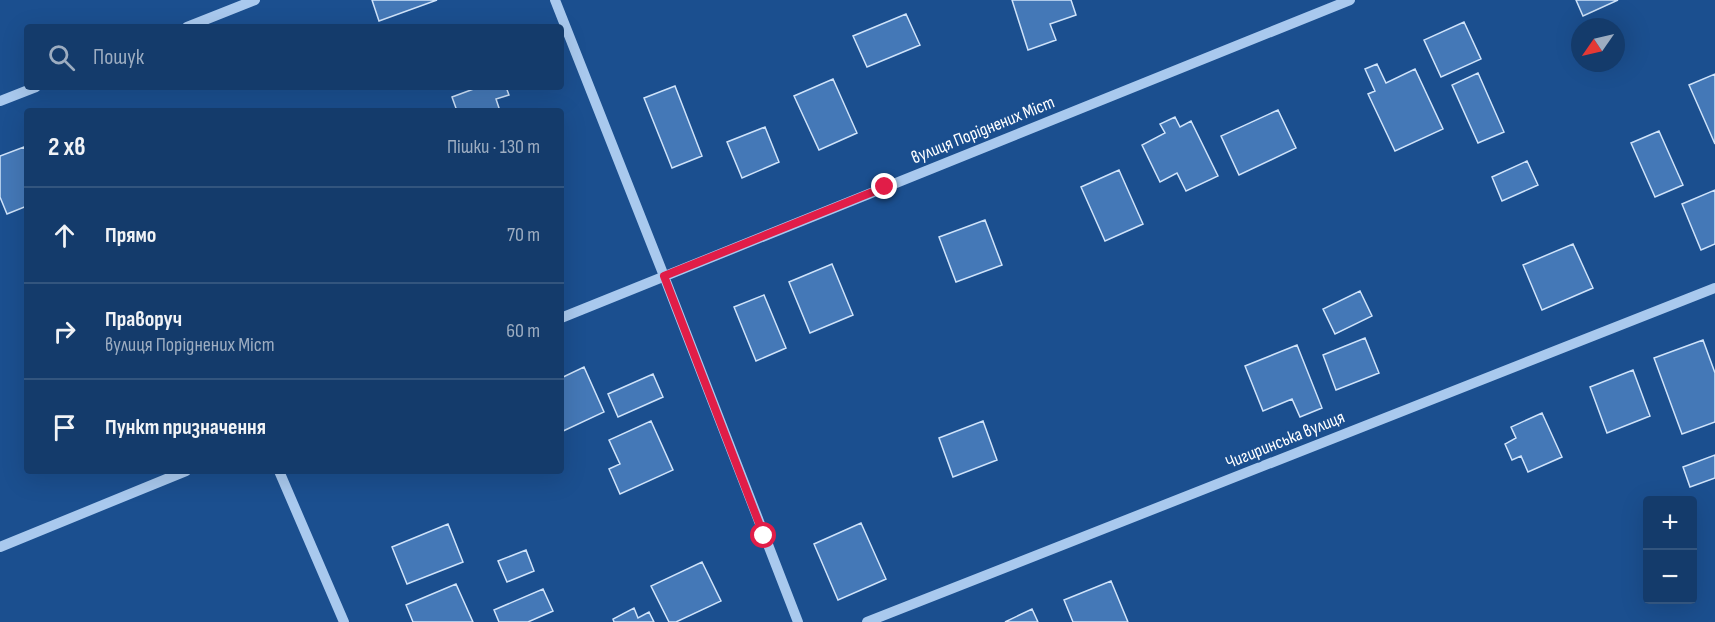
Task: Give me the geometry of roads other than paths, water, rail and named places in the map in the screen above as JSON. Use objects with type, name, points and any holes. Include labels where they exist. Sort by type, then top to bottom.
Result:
[{"type":"street","points":[[195,24],[255,0]]},
{"type":"street","points":[[555,0],[798,622]]},
{"type":"street","name":"вулиця Поріднених Міст","points":[[564,317],[1350,0]]},
{"type":"street","points":[[0,101],[28,90]]},
{"type":"street","name":"Чигиринська вулиця","points":[[867,622],[1715,288]]},
{"type":"street","points":[[0,547],[179,474]]},
{"type":"street","points":[[280,474],[344,622]]}]
